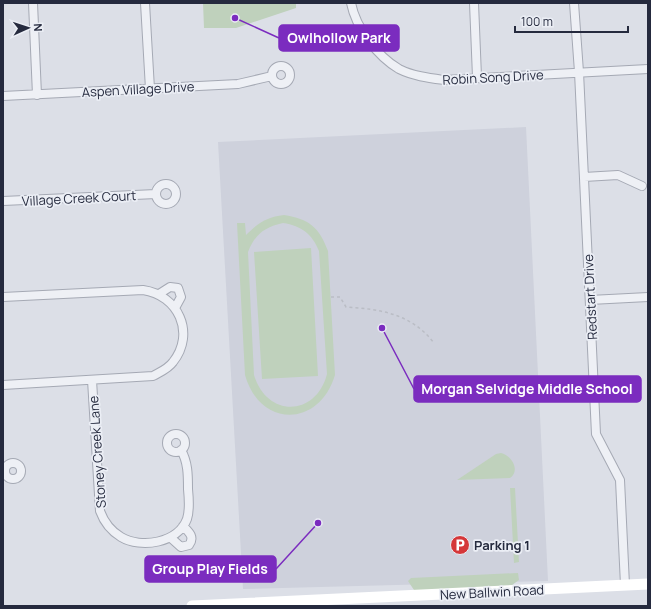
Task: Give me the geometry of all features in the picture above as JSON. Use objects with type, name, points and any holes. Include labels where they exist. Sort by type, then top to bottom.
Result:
[{"type":"main road","name":"New Ballwin Road","points":[[192,606],[648,584]]},
{"type":"street","points":[[33,3],[37,95]]},
{"type":"street","points":[[145,3],[150,89]]},
{"type":"street","name":"Robin Song Drive","points":[[351,3],[353,11],[363,32],[380,54],[398,68],[419,76],[444,80],[477,77],[648,69]]},
{"type":"street","points":[[474,3],[477,77]]},
{"type":"street","name":"Redstart Drive","points":[[574,3],[579,72],[596,434],[597,440],[615,468],[620,480],[625,585]]},
{"type":"street","name":"Aspen Village Drive","points":[[3,96],[238,84],[272,76]]},
{"type":"street","points":[[584,177],[618,175],[642,186]]},
{"type":"street","name":"Village Creek Court","points":[[3,201],[156,194]]},
{"type":"street","points":[[159,294],[170,287],[178,288],[181,297],[175,308]]},
{"type":"street","points":[[3,297],[143,290],[159,294],[167,299],[181,318],[183,329],[183,341],[180,352],[173,362],[164,370],[153,376],[3,384]]},
{"type":"street","points":[[590,300],[648,297]]},
{"type":"street","name":"Stoney Creek Lane","points":[[92,380],[99,502],[103,518],[112,530],[122,538],[153,542],[171,538]]},
{"type":"street","points":[[181,450],[187,460],[189,508],[187,520],[171,538],[181,547],[189,545],[192,541],[191,536],[183,526]]},
{"type":"path","points":[[331,298],[340,297],[346,307],[375,309],[398,316],[419,327],[434,343]]},
{"type":"shaded area","points":[[526,127],[548,581],[243,589],[218,142]]},
{"type":"green space","points":[[203,3],[296,3],[296,8],[236,28],[204,28]]},
{"type":"green space","points":[[284,215],[307,222],[317,230],[328,251],[335,375],[327,392],[316,405],[303,412],[290,415],[276,412],[263,405],[253,392],[245,375],[237,223],[245,223],[246,235],[263,221]],"holes":[[[283,223],[290,224],[310,235],[319,251],[327,374],[321,388],[313,398],[302,405],[291,407],[280,405],[269,399],[260,389],[254,375],[248,252],[254,240],[261,232]]]},
{"type":"green space","points":[[311,248],[318,376],[262,379],[254,252]]},
{"type":"green space","points":[[496,454],[505,454],[511,460],[515,467],[515,471],[510,478],[457,480]]},
{"type":"green space","points":[[510,488],[515,488],[519,562],[514,563]]},
{"type":"green space","points":[[518,573],[519,580],[512,585],[420,591],[414,590],[408,581],[411,578]]},
{"type":"place","name":"Owlhollow Park","points":[[235,18]]},
{"type":"place","name":"Morgan Selvidge Middle School","points":[[382,328]]},
{"type":"place","name":"Group Play Fields","points":[[318,523]]},
{"type":"place","name":"Parking 1","points":[[460,545]]}]
